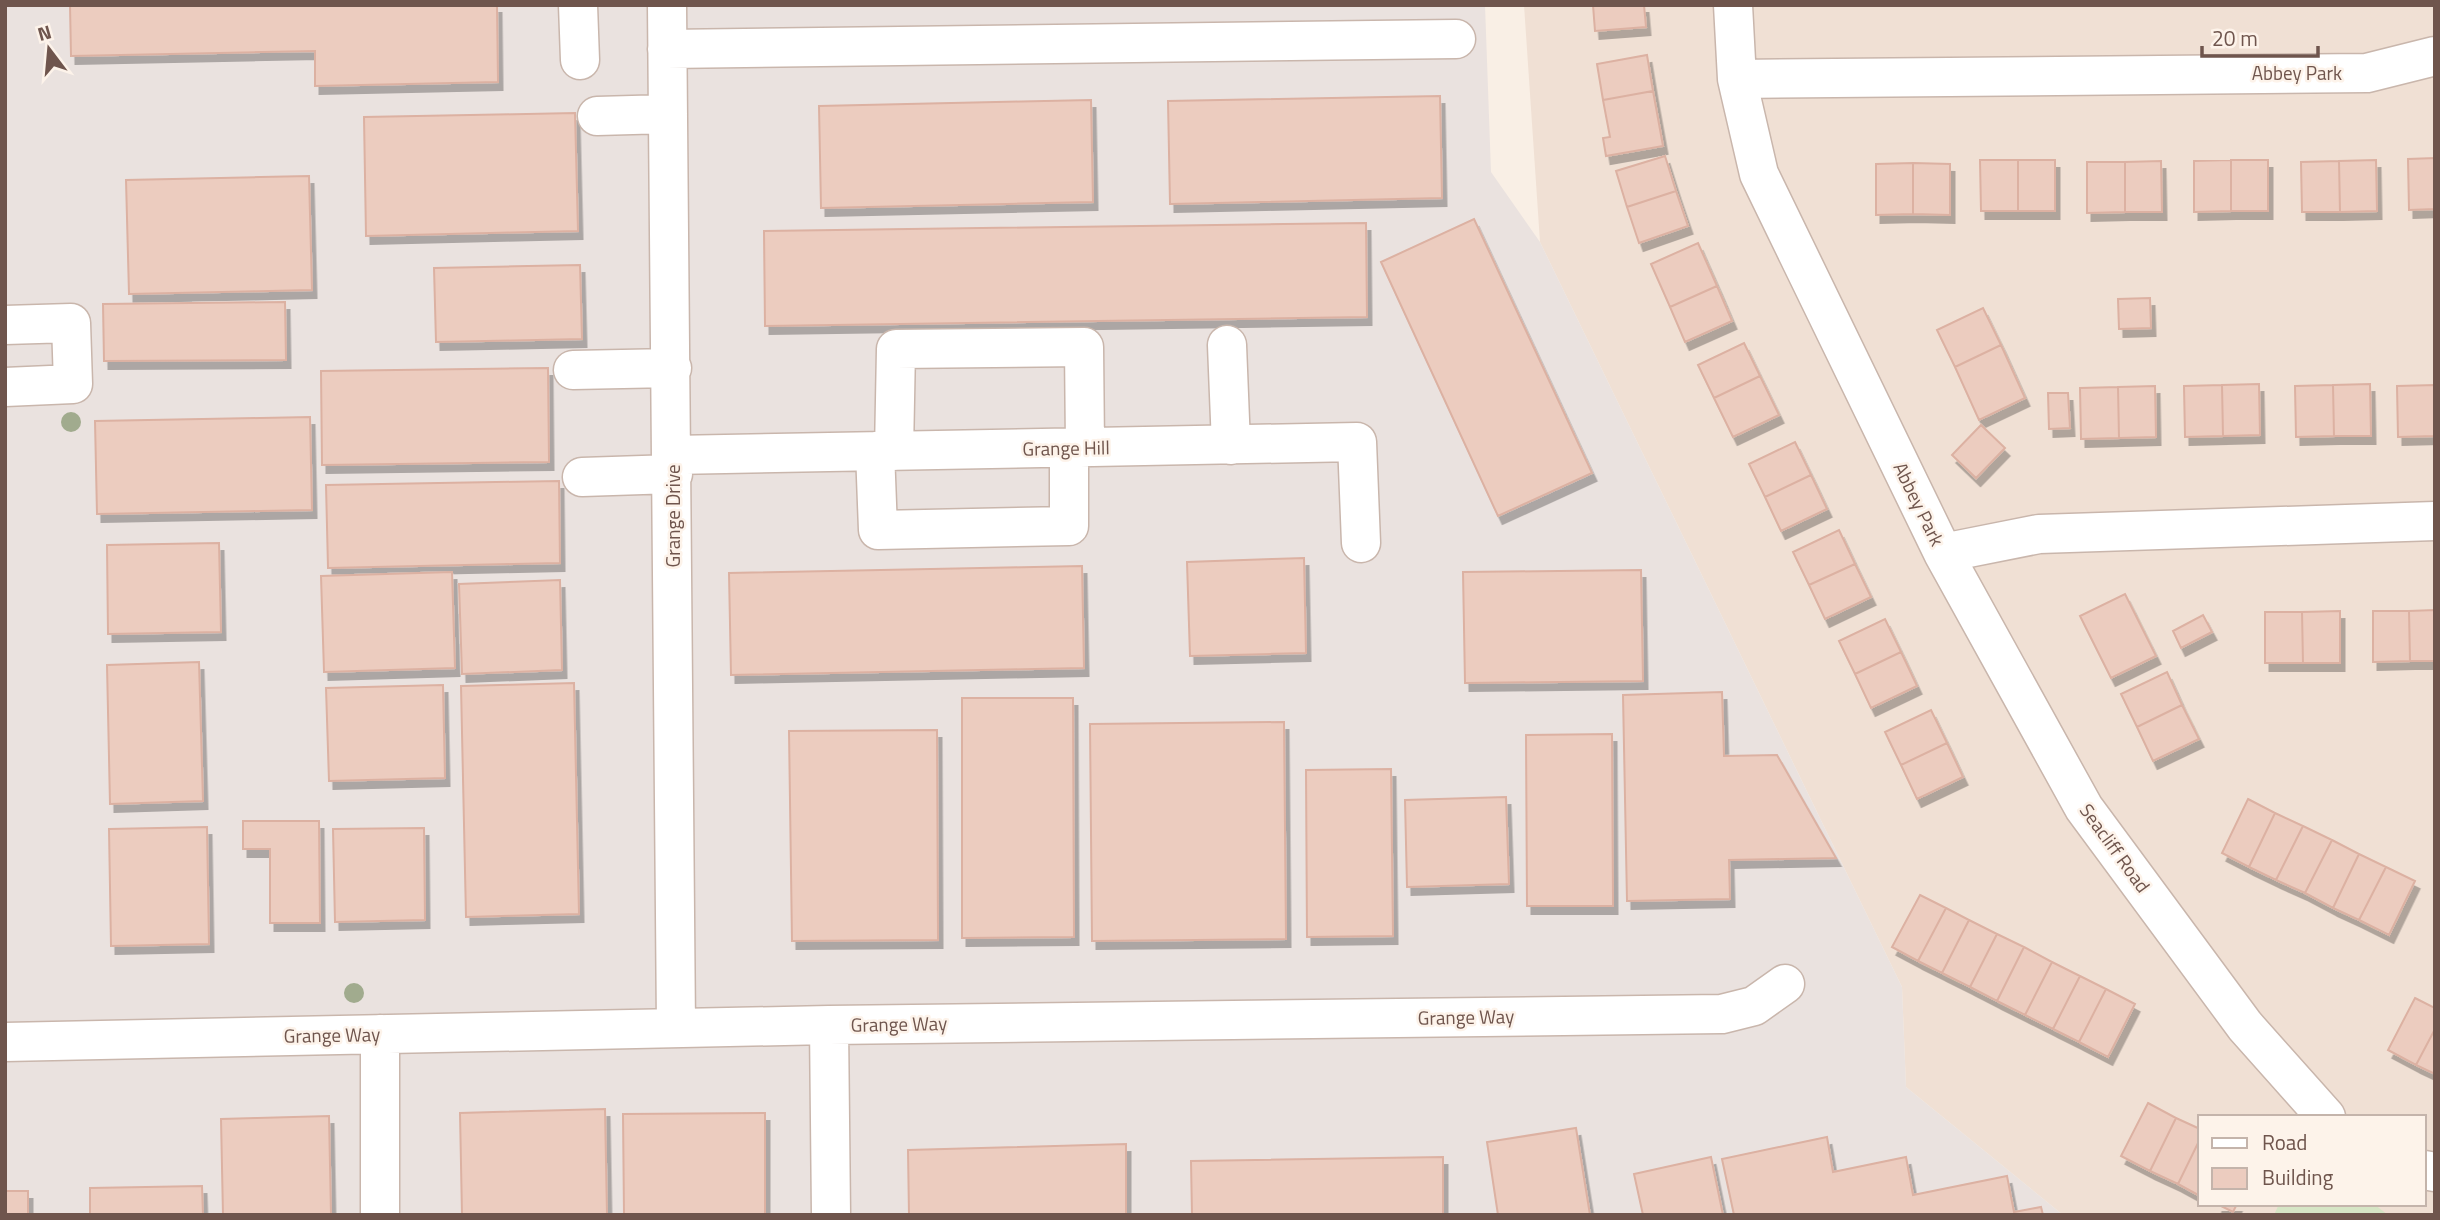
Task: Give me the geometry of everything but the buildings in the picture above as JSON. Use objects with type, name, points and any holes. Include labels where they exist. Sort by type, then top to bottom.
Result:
[{"type":"street","points":[[579,5],[580,60]]},
{"type":"street","name":"Grange Drive","points":[[667,5],[676,1028]]},
{"type":"street","name":"Abbey Park","points":[[1733,5],[1737,79],[1759,174],[1943,553],[2039,534],[2435,521]]},
{"type":"street","points":[[667,49],[1456,39]]},
{"type":"street","name":"Abbey Park","points":[[1737,79],[2367,73],[2435,56]]},
{"type":"street","points":[[597,116],[668,114]]},
{"type":"street","points":[[5,325],[71,323],[73,384],[5,387]]},
{"type":"street","points":[[1227,345],[1231,445]]},
{"type":"street","points":[[1084,347],[1069,526],[878,530],[885,451],[896,349],[1084,347]]},
{"type":"street","points":[[573,370],[672,369]]},
{"type":"street","name":"Grange Hill","points":[[582,477],[673,465],[885,451],[1357,442],[1360,543]]},
{"type":"street","name":"Seacliff Road","points":[[1943,553],[2084,808],[2245,1026],[2324,1115]]},
{"type":"street","name":"Grange Way","points":[[5,1042],[829,1025],[1722,1014],[1754,1006],[1785,984]]},
{"type":"street","points":[[829,1025],[831,1215]]},
{"type":"street","points":[[380,1034],[380,1215]]},
{"type":"shaded area","points":[[5,5],[1485,5],[1491,172],[1540,242],[1902,987],[1906,1087],[2063,1215],[5,1215]]},
{"type":"shaded area","points":[[1524,5],[2435,5],[2435,1215],[2063,1215],[1906,1087],[1902,987],[1540,242]]},
{"type":"green space","points":[[2278,1206],[2377,1206],[2388,1215],[2274,1215]]}]
